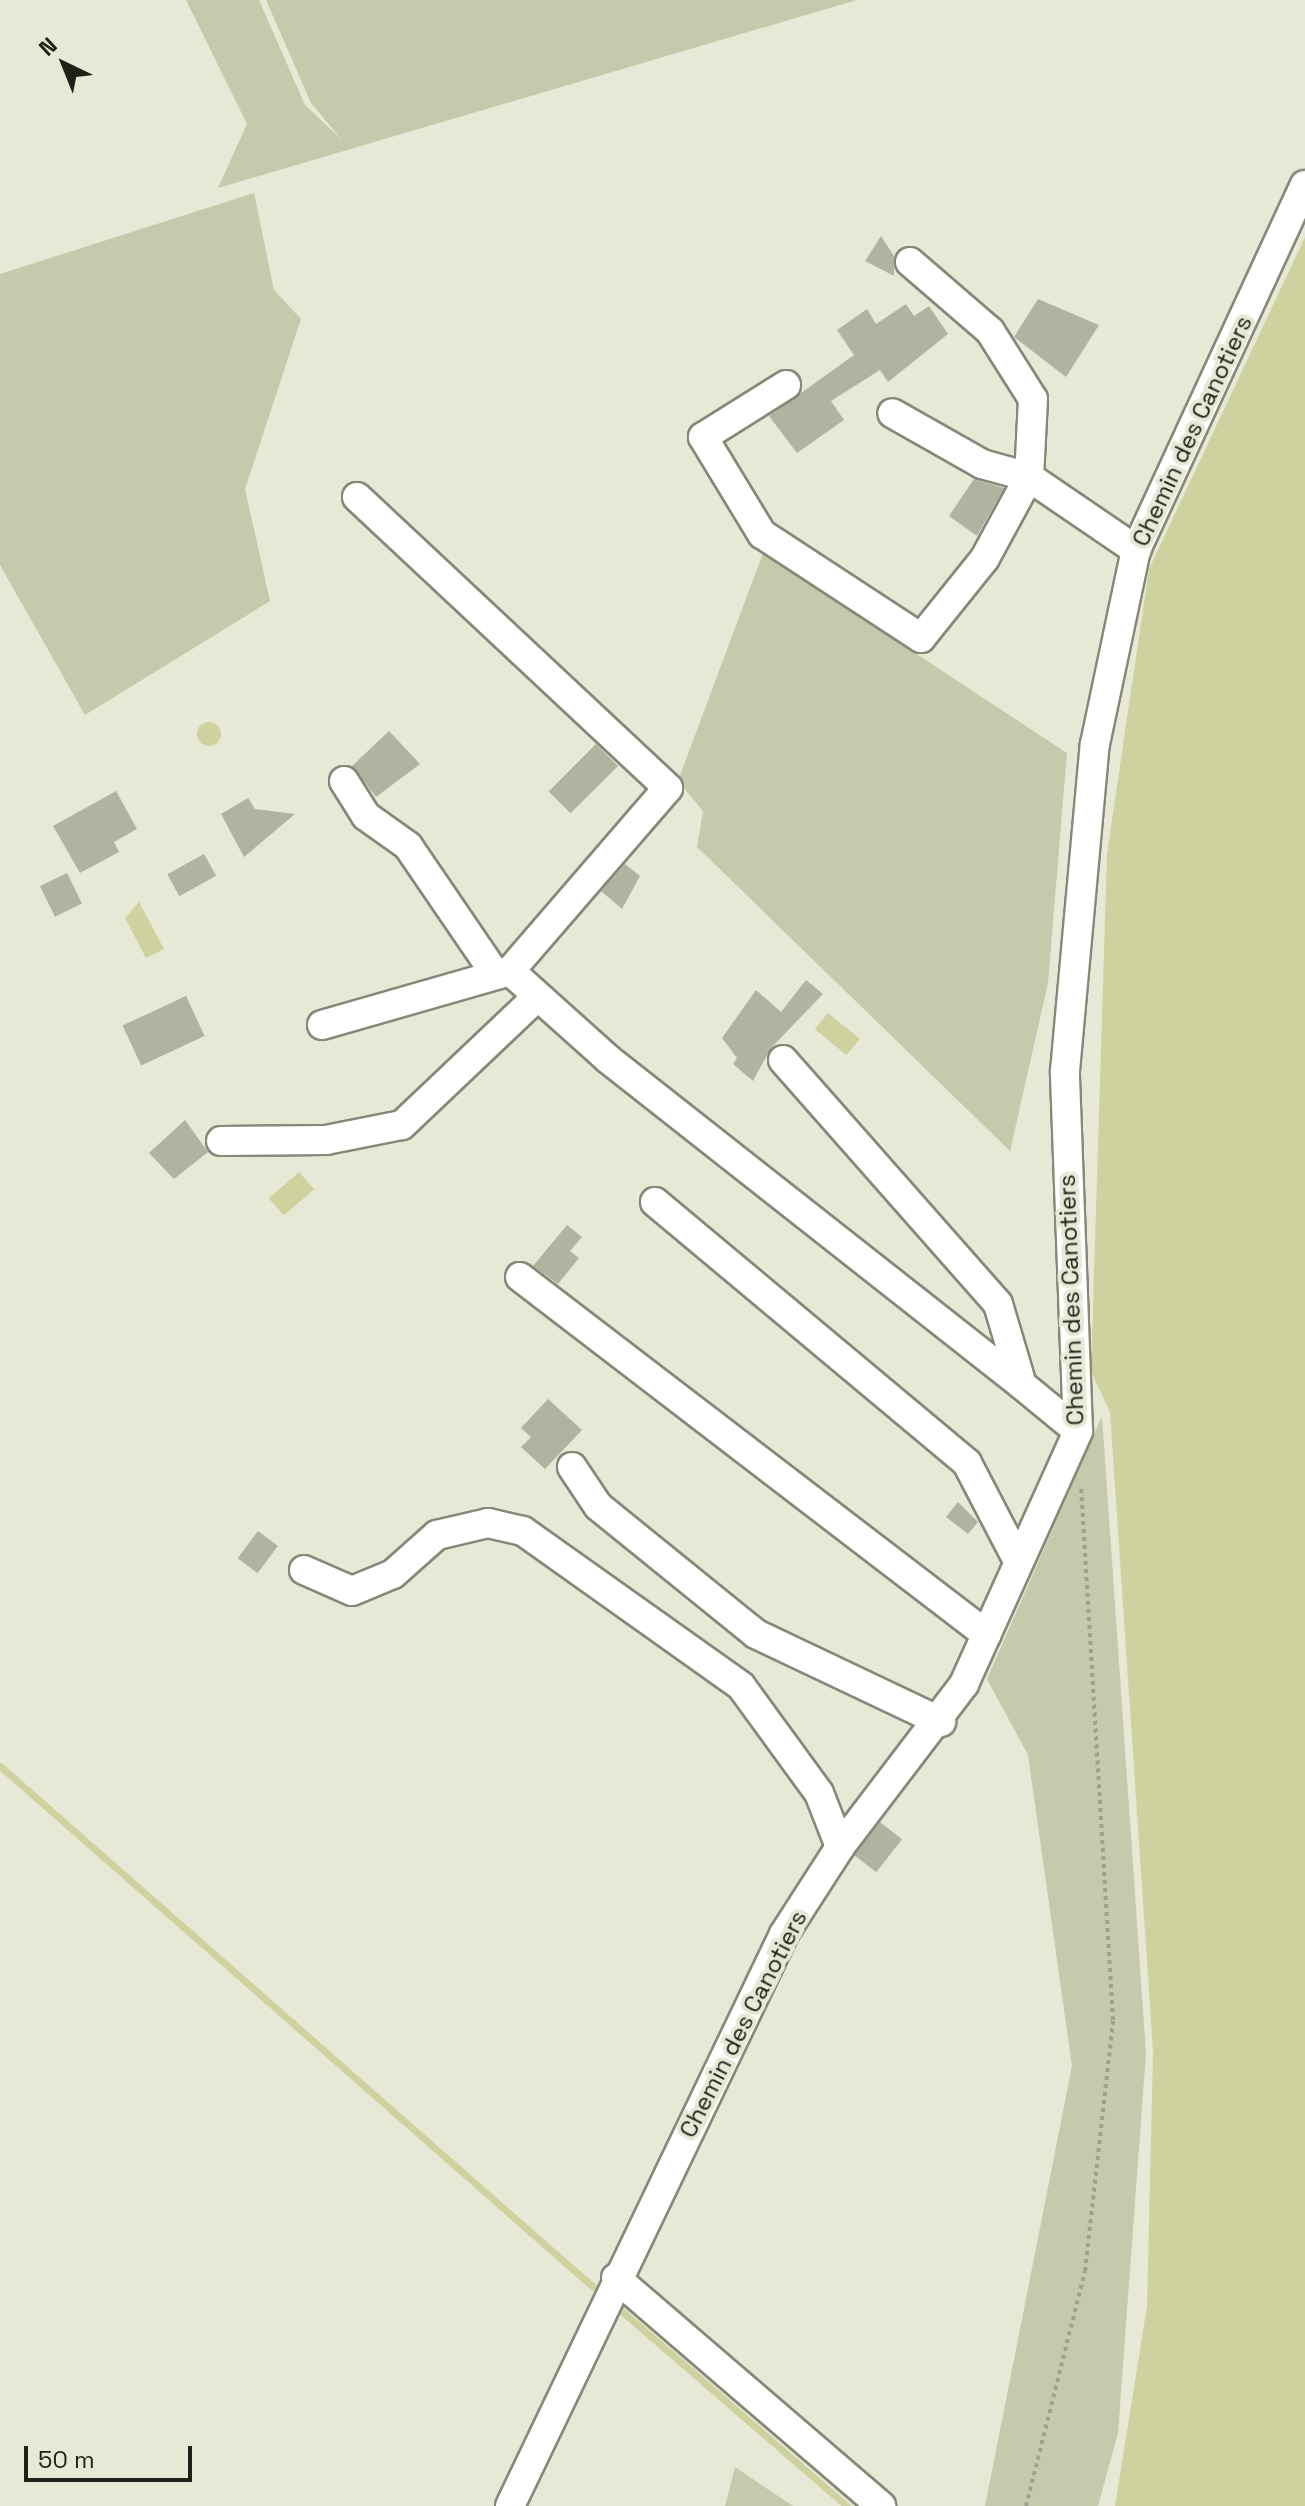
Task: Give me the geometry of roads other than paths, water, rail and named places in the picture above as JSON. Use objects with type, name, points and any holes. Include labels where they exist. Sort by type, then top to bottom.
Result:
[{"type":"street","name":"Chemin des Canotiers","points":[[510,2506],[616,2278],[784,1934],[840,1847],[941,1722],[987,1635],[1078,1431],[1065,1071],[1073,929],[1095,744],[1136,550],[1305,185]]},
{"type":"street","points":[[786,385],[703,437],[762,534],[921,638],[985,558],[1029,477],[1033,399],[990,331],[910,262]]},
{"type":"street","points":[[892,413],[982,464],[1029,477],[1136,550]]},
{"type":"street","points":[[322,1025],[503,973],[668,788],[357,497]]},
{"type":"street","points":[[344,781],[366,816],[408,846],[503,973],[1078,1431]]},
{"type":"street","points":[[221,1141],[326,1140],[402,1125],[535,999]]},
{"type":"street","points":[[783,1060],[998,1304],[1022,1385]]},
{"type":"street","points":[[655,1202],[967,1463],[1018,1561]]},
{"type":"street","points":[[520,1277],[987,1635]]},
{"type":"street","points":[[572,1467],[598,1506],[756,1634],[941,1722]]},
{"type":"street","points":[[304,1570],[352,1591],[393,1574],[437,1535],[488,1523],[523,1531],[741,1686],[819,1793],[840,1847]]},
{"type":"street","points":[[616,2278],[881,2506]]},
{"type":"waterway","points":[[0,1766],[593,2287]]},
{"type":"waterway","points":[[617,2307],[847,2506]]}]
